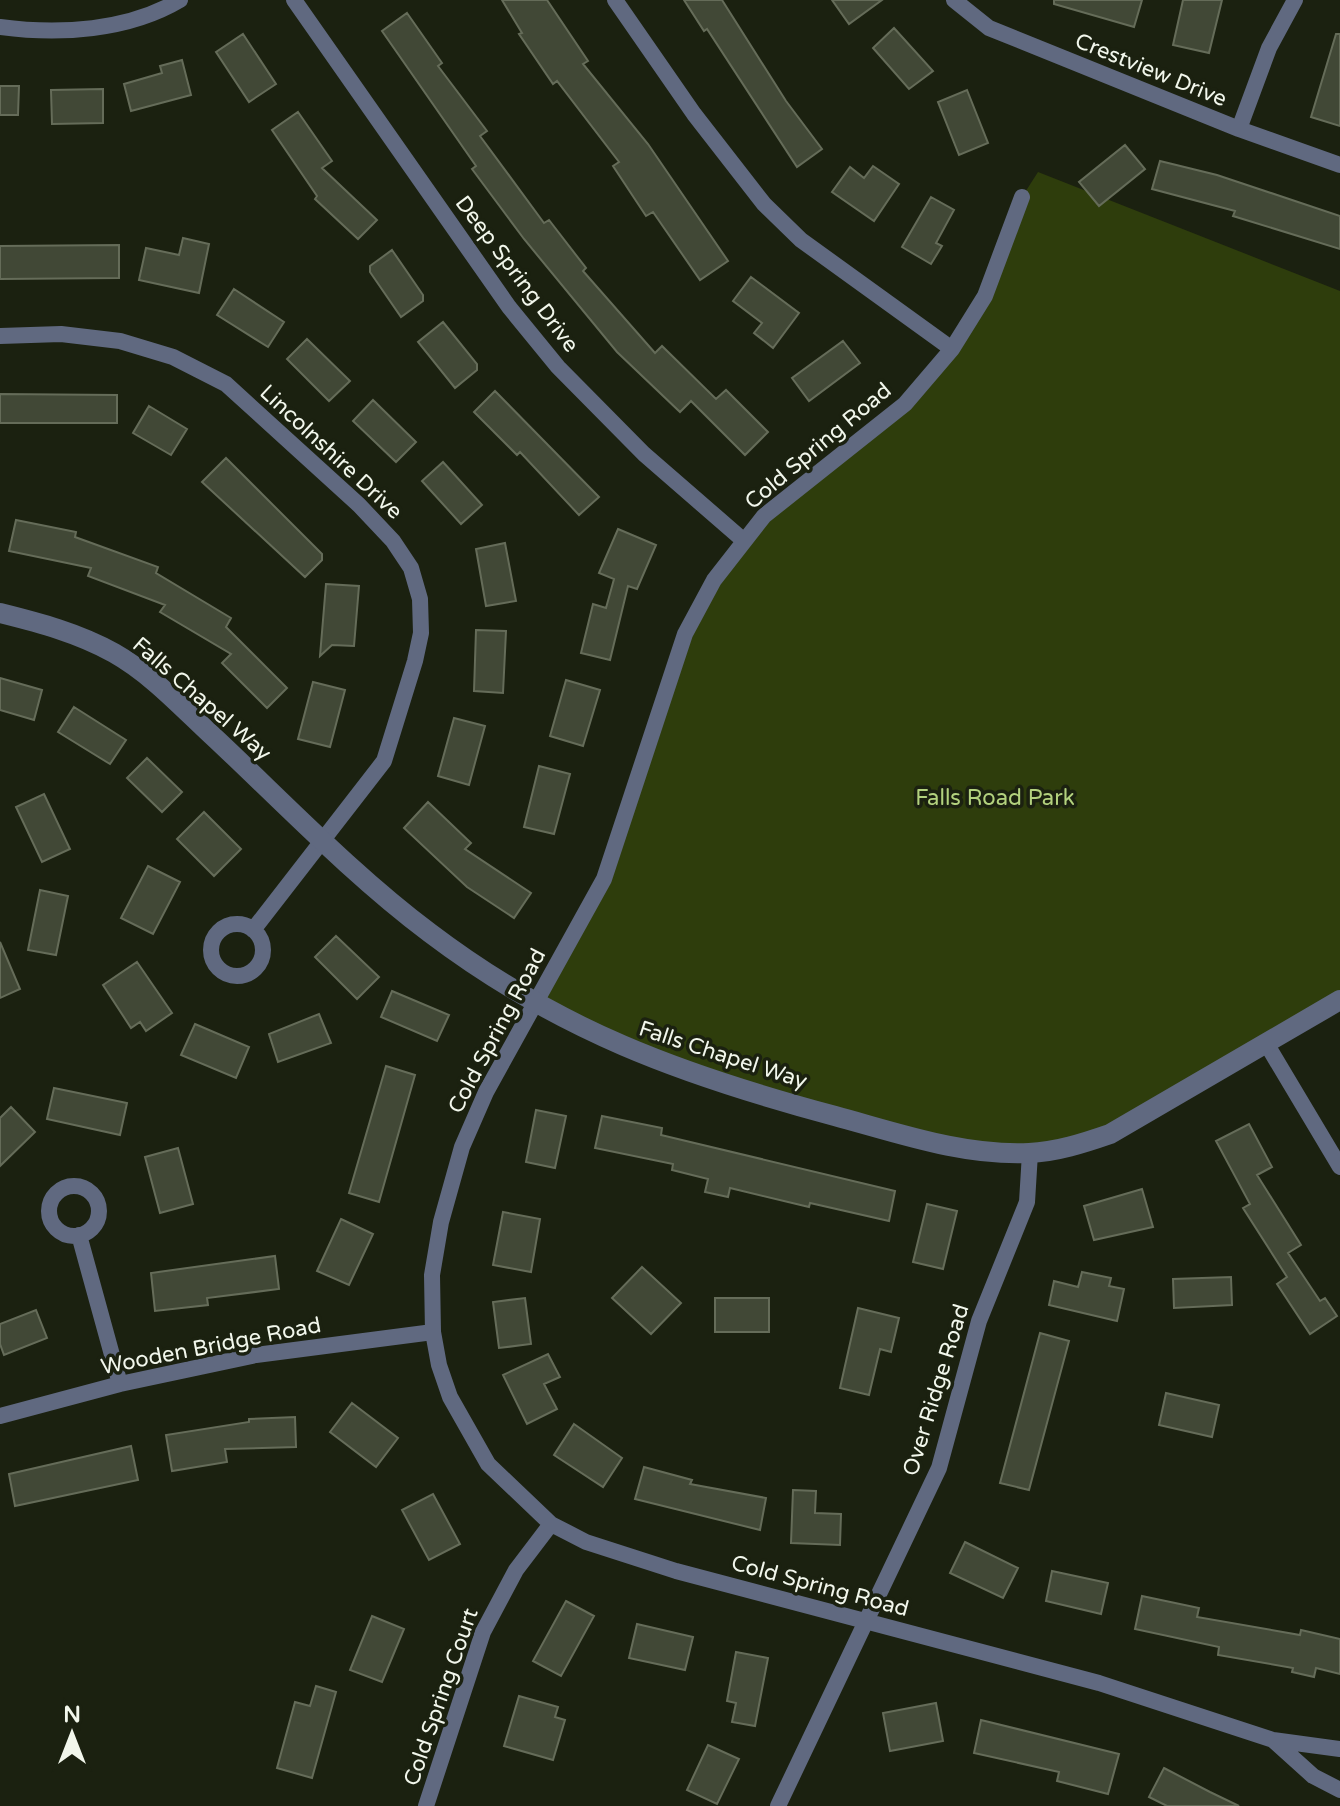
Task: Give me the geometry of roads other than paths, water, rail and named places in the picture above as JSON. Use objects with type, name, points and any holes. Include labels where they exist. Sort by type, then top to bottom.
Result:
[{"type":"street","points":[[0,27],[96,29],[165,9],[180,0]]},
{"type":"street","name":"Deep Spring Drive","points":[[294,0],[509,307],[548,355],[644,454],[743,540]]},
{"type":"street","points":[[615,0],[694,114],[764,204],[801,240],[952,349]]},
{"type":"street","name":"Crestview Drive","points":[[954,0],[989,28],[1239,129],[1340,165]]},
{"type":"street","points":[[1239,129],[1269,48],[1295,0]]},
{"type":"street","name":"Cold Spring Road","points":[[1022,197],[985,296],[952,349],[905,404],[764,516],[714,580],[685,634],[604,879],[486,1092],[462,1147],[436,1248],[431,1305],[433,1332],[450,1397],[471,1439],[508,1486],[551,1524],[616,1553],[1128,1691],[1273,1740],[1340,1749]]},
{"type":"street","name":"Lincolnshire Drive","points":[[0,336],[61,334],[120,341],[173,357],[226,384],[393,541],[411,568],[420,599],[421,633],[384,761],[253,930]]},
{"type":"street","name":"Falls Chapel Way","points":[[0,613],[83,637],[144,673],[428,932],[536,1004],[632,1051],[718,1083],[934,1142],[982,1151],[1030,1153],[1072,1146],[1110,1134],[1340,1000]]},
{"type":"street","points":[[1266,1043],[1340,1167]]},
{"type":"street","name":"Over Ridge Road","points":[[778,1806],[939,1468],[979,1321],[1027,1202],[1030,1153]]},
{"type":"street","points":[[79,1235],[120,1384]]},
{"type":"street","name":"Wooden Bridge Road","points":[[0,1416],[120,1384],[256,1355],[433,1332]]},
{"type":"street","name":"Cold Spring Court","points":[[426,1806],[483,1632],[516,1570],[551,1524]]},
{"type":"street","name":"Cold Spring Road","points":[[1273,1740],[1313,1776],[1340,1790]]},
{"type":"park label","name":"Falls Road Park","points":[[995,798]]}]
